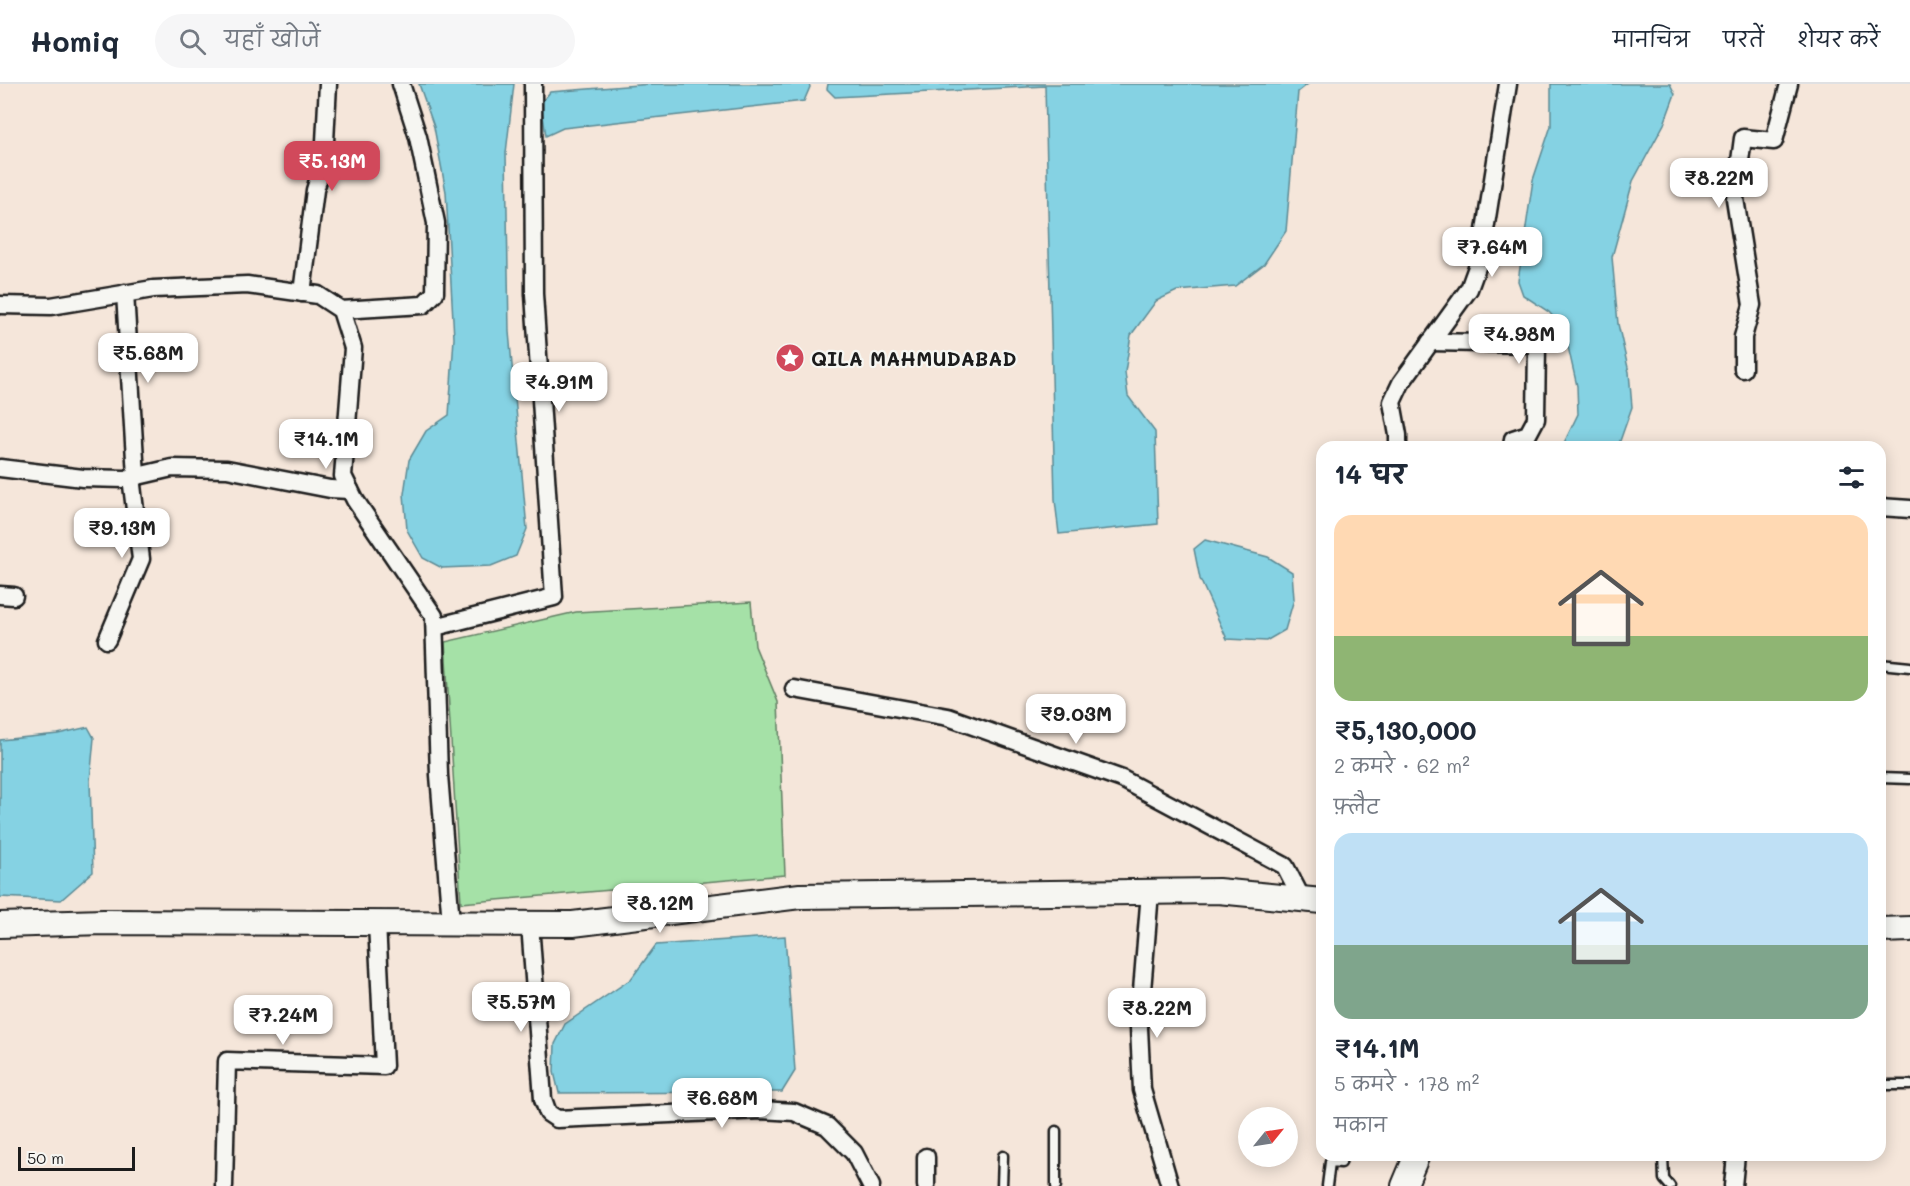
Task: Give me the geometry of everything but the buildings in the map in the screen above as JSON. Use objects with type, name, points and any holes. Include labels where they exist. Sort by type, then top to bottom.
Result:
[{"type":"main road","points":[[0,925],[104,922],[573,924],[800,896],[1218,891],[1312,900]]},
{"type":"main road","points":[[1886,930],[1910,929]]},
{"type":"main road","points":[[1404,1186],[1414,1161]]},
{"type":"street","points":[[302,293],[315,190],[324,161],[328,84]]},
{"type":"street","points":[[0,305],[51,306],[153,289],[248,285],[318,295],[341,310],[423,305],[435,293],[436,223],[418,137],[401,84]]},
{"type":"street","points":[[435,627],[554,597],[534,294],[533,84]]},
{"type":"street","points":[[1398,441],[1392,402],[1401,383],[1469,289],[1482,256],[1508,84]]},
{"type":"street","points":[[1743,369],[1743,337],[1752,305],[1735,199],[1743,138],[1774,141],[1789,84]]},
{"type":"street","points":[[107,640],[141,559],[133,477],[125,293]]},
{"type":"street","points":[[341,310],[353,348],[343,476],[355,500],[434,616],[439,775],[451,924]]},
{"type":"street","points":[[1430,342],[1537,344],[1536,419],[1528,434],[1513,441]]},
{"type":"street","points":[[0,468],[83,478],[133,477],[172,468],[228,469],[330,489],[350,490]]},
{"type":"street","points":[[1886,507],[1910,509]]},
{"type":"street","points":[[794,689],[948,717],[1122,779],[1285,866],[1312,900]]},
{"type":"street","points":[[1150,892],[1139,1028],[1142,1090],[1170,1186]]},
{"type":"street","points":[[224,1186],[227,1061],[384,1066],[377,923]]},
{"type":"street","points":[[530,924],[543,1099],[548,1113],[557,1119],[760,1110],[794,1112],[827,1126],[854,1153],[871,1186]]},
{"type":"street","points":[[926,1157],[926,1186]]},
{"type":"street","points":[[1733,1186],[1735,1161]]},
{"type":"lane","points":[[1886,665],[1910,667]]},
{"type":"lane","points":[[1886,778],[1910,779]]},
{"type":"lane","points":[[1886,1085],[1910,1085]]},
{"type":"lane","points":[[1056,1131],[1056,1186]]},
{"type":"lane","points":[[1002,1186],[1003,1156]]},
{"type":"lane","points":[[1327,1186],[1330,1162],[1341,1163],[1341,1161]]},
{"type":"lane","points":[[1663,1161],[1664,1179],[1670,1186]]},
{"type":"green space","points":[[751,602],[755,646],[778,702],[785,875],[461,903],[445,642],[576,612]]},
{"type":"water","points":[[419,84],[514,84],[506,153],[509,332],[527,529],[516,556],[491,566],[442,568],[423,558],[407,530],[404,494],[409,460],[426,431],[449,415],[454,338],[446,192],[434,127]]},
{"type":"water","points":[[651,84],[809,84],[810,87],[804,101],[563,128],[546,136],[541,103],[550,92]]},
{"type":"water","points":[[828,84],[1308,84],[1298,92],[1286,231],[1264,264],[1235,286],[1177,291],[1156,301],[1131,335],[1125,372],[1128,396],[1155,432],[1158,524],[1059,534],[1055,500],[1045,86],[835,97],[827,89]]},
{"type":"water","points":[[1551,84],[1670,84],[1675,94],[1664,124],[1633,181],[1612,257],[1618,324],[1629,372],[1632,407],[1620,441],[1565,441],[1578,414],[1577,386],[1564,329],[1549,312],[1523,295],[1518,281],[1533,180],[1551,126]]},
{"type":"water","points":[[1205,540],[1268,557],[1292,572],[1294,599],[1285,630],[1266,641],[1227,639],[1200,579],[1194,549]]},
{"type":"water","points":[[88,727],[94,738],[90,781],[93,872],[61,900],[0,897],[0,740],[58,734]]},
{"type":"water","points":[[785,936],[795,1071],[782,1092],[559,1093],[554,1072],[555,1044],[565,1024],[631,979],[656,945]]},
{"type":"place","name":"QILA MAHMUDABAD","points":[[790,358]]}]
